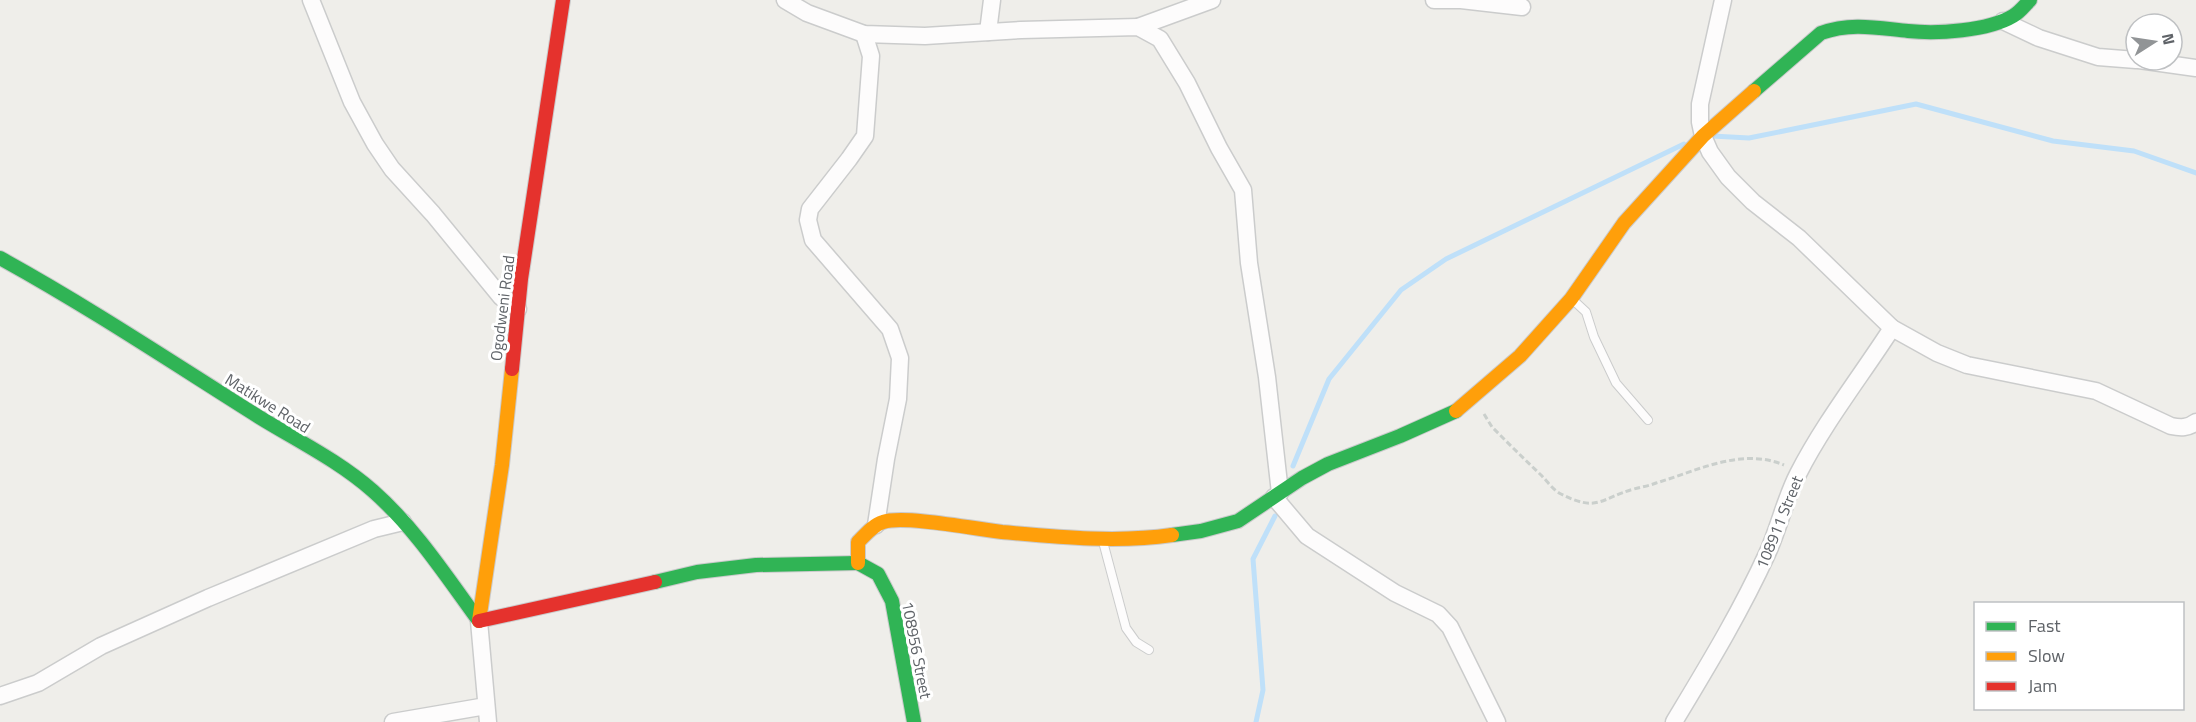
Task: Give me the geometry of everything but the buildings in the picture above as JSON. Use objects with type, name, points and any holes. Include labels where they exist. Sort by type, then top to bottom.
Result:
[{"type":"street","points":[[311,0],[352,102],[375,144],[392,169],[433,214],[501,297],[518,309]]},
{"type":"street","name":"Ogodweni Road","points":[[479,621],[502,465],[518,309],[563,0]]},
{"type":"street","points":[[785,0],[807,13],[864,34],[925,36],[1138,27],[1212,0]]},
{"type":"street","points":[[988,32],[992,0]]},
{"type":"street","points":[[1434,0],[1461,0],[1522,7]]},
{"type":"street","points":[[1723,0],[1700,104],[1702,136],[1710,152],[1728,177],[1753,201],[1799,238],[1892,328],[1937,353],[1967,365],[2096,391],[2171,426],[2180,428],[2196,422]]},
{"type":"street","points":[[393,722],[487,714],[479,621],[697,572],[756,565],[858,563],[858,542],[876,525],[884,521],[903,520],[1002,532],[1102,538],[1145,538],[1202,531],[1238,521],[1328,464],[1390,441],[1460,409],[1520,356],[1571,299],[1624,223],[1702,136],[1812,41],[1832,28],[1856,25],[1910,31],[1946,31],[2003,21],[2014,15],[2030,0]]},
{"type":"street","points":[[2003,21],[2039,38],[2098,57],[2124,59]]},
{"type":"street","points":[[1138,27],[1160,39],[1176,64],[1243,190],[1250,263],[1266,377],[1277,495],[1307,536],[1395,593],[1438,614],[1450,627],[1497,722]]},
{"type":"street","points":[[864,34],[871,56],[865,136],[810,209],[808,220],[813,240],[890,329],[900,358],[898,399],[876,525]]},
{"type":"street","name":"Matikwe Road","points":[[0,258],[111,321],[357,478],[374,491],[403,522],[479,621]]},
{"type":"street","name":"108911 Street","points":[[1674,722],[1742,607],[1768,552],[1799,471],[1892,328]]},
{"type":"street","points":[[0,696],[38,683],[101,646],[208,598],[374,530],[403,522]]},
{"type":"street","name":"108956 Street","points":[[858,563],[878,574],[892,601],[914,722]]},
{"type":"lane","points":[[1571,299],[1586,312],[1594,337],[1616,384],[1648,420]]},
{"type":"lane","points":[[1102,538],[1126,628],[1136,642],[1149,650]]},
{"type":"path","points":[[1473,397],[1492,428],[1559,493],[1586,503],[1603,502],[1632,489],[1656,484],[1731,459],[1776,461],[1799,471]]},
{"type":"waterway","points":[[1712,136],[1749,138],[1916,104],[2053,141],[2134,151],[2196,173]]},
{"type":"waterway","points":[[1293,466],[1329,379],[1401,290],[1446,259],[1684,144]]},
{"type":"waterway","points":[[1256,722],[1263,690],[1253,559],[1275,516]]},
{"type":"traffic: fast","points":[[1754,91],[1821,33],[1854,27],[1933,32],[1976,28],[2013,16],[2030,0]]},
{"type":"traffic: fast","points":[[0,258],[98,316],[360,480],[403,521],[479,621]]},
{"type":"traffic: fast","points":[[1172,535],[1201,531],[1238,521],[1302,478],[1328,464],[1456,411]]},
{"type":"traffic: fast","points":[[858,563],[878,574],[892,601],[914,722]]},
{"type":"traffic: fast","points":[[655,582],[697,572],[756,565],[858,563]]},
{"type":"traffic: slow","points":[[1456,411],[1520,356],[1571,299],[1624,223],[1703,136],[1754,91]]},
{"type":"traffic: slow","points":[[479,621],[502,465],[512,369]]},
{"type":"traffic: slow","points":[[858,563],[858,542],[876,525],[893,520],[923,521],[1002,532],[1065,537],[1130,539],[1172,535]]},
{"type":"traffic: jam","points":[[512,369],[521,279],[563,0]]},
{"type":"traffic: jam","points":[[479,621],[655,582]]}]
